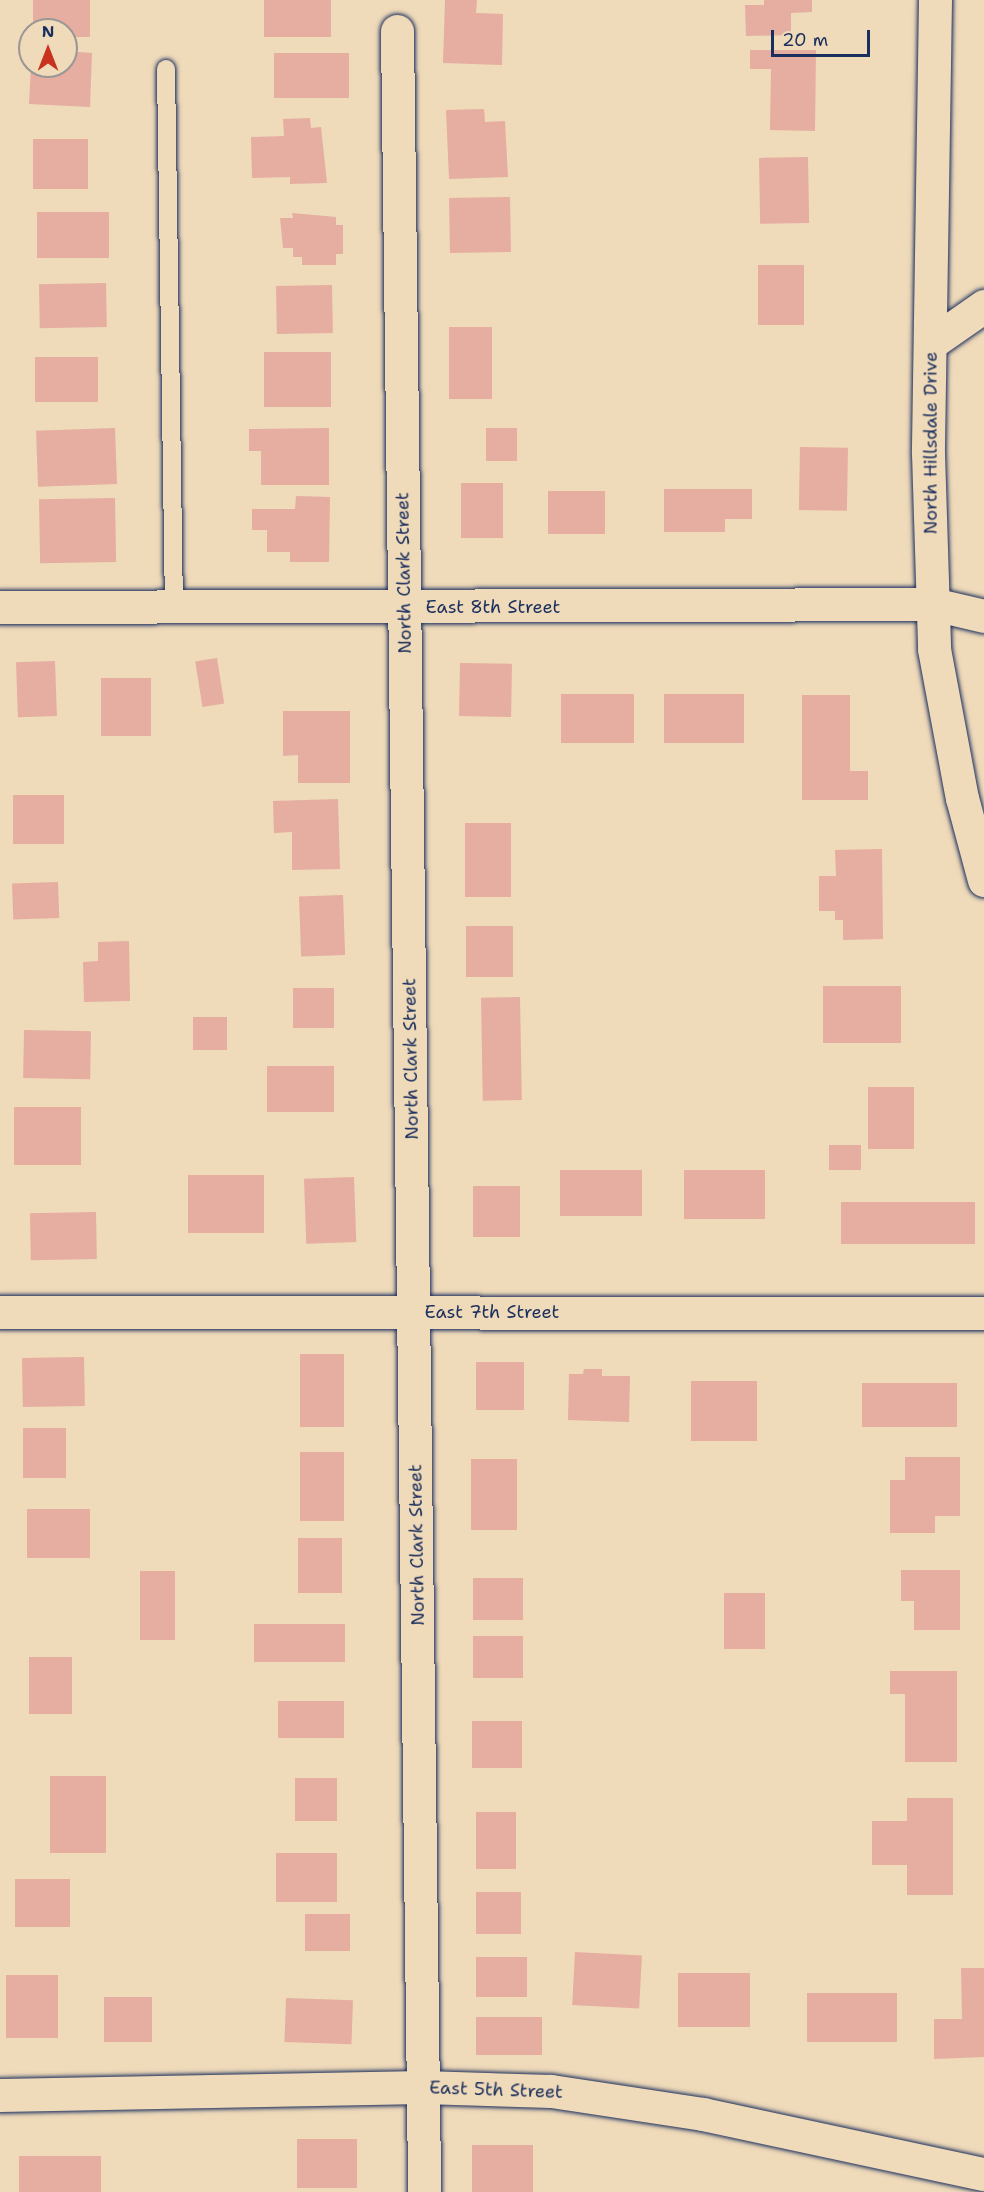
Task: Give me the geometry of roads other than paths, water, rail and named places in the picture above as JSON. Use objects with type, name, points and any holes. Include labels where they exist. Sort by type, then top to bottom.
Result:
[{"type":"street","name":"North Hillsdale Drive","points":[[935,0],[928,453],[934,649],[942,701],[984,880]]},
{"type":"street","name":"North Clark Street","points":[[397,31],[424,2192]]},
{"type":"street","points":[[931,343],[984,306]]},
{"type":"street","name":"East 8th Street","points":[[0,607],[405,608],[933,604],[984,616]]},
{"type":"street","name":"East 7th Street","points":[[0,1312],[984,1313]]},
{"type":"street","name":"East 5th Street","points":[[0,2095],[423,2087],[551,2091],[620,2099],[984,2174]]},
{"type":"lane","points":[[166,69],[174,607]]}]
